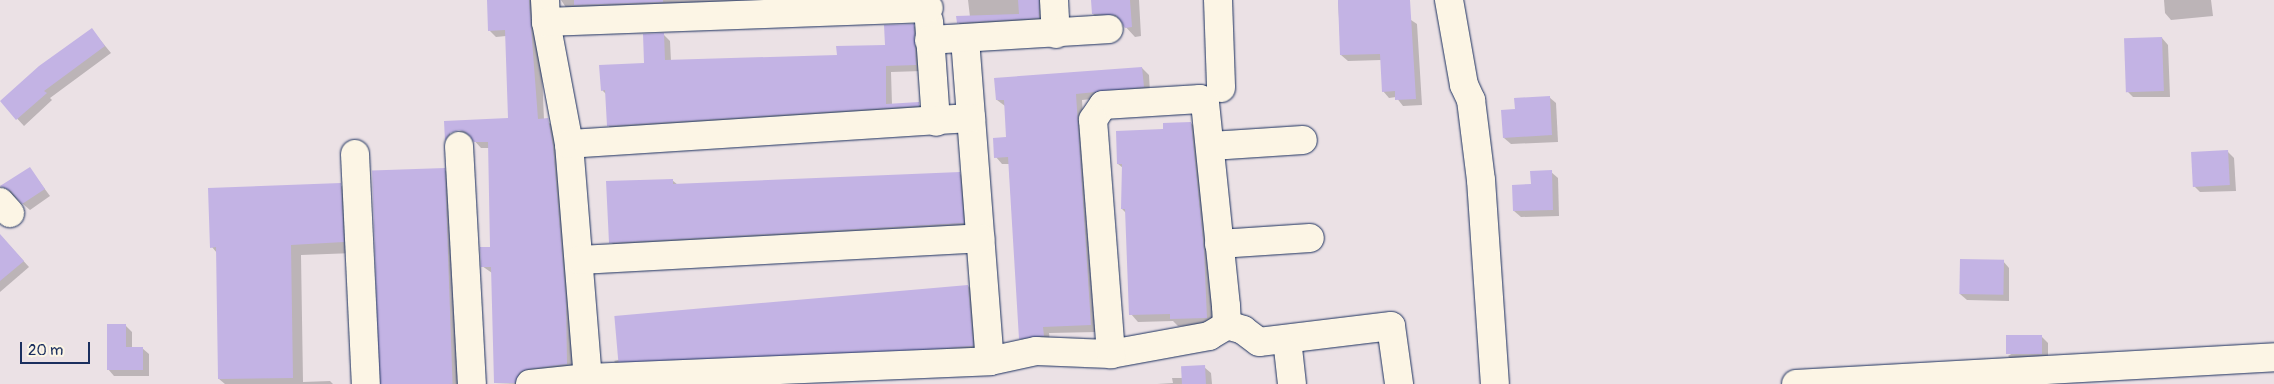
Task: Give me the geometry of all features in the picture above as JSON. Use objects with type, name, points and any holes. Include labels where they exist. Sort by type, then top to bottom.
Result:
[{"type":"street","points":[[1054,0],[1056,34]]},
{"type":"street","points":[[1218,0],[1221,88]]},
{"type":"street","points":[[1449,0],[1464,85],[1471,100],[1482,180],[1495,384]]},
{"type":"street","points":[[588,378],[580,260],[569,144],[545,11],[928,4],[936,122]]},
{"type":"street","points":[[930,40],[1056,34],[1109,29]]},
{"type":"street","points":[[965,39],[990,361]]},
{"type":"street","points":[[1111,354],[1093,120],[1103,105],[1200,99],[1206,104],[1227,325]]},
{"type":"street","points":[[569,144],[936,122],[971,118]]},
{"type":"street","points":[[1210,146],[1303,140]]},
{"type":"street","points":[[459,146],[472,384]]},
{"type":"street","points":[[355,154],[366,384]]},
{"type":"street","points":[[580,260],[980,238]]},
{"type":"street","points":[[1219,244],[1310,238]]},
{"type":"street","points":[[530,384],[588,378],[990,361],[1036,351],[1111,354],[1209,336],[1227,325],[1243,330],[1259,342],[1391,326],[1399,384]]},
{"type":"street","points":[[1287,339],[1292,384]]},
{"type":"street","points":[[1796,384],[2274,357]]},
{"type":"building","points":[[487,0],[529,0],[538,119],[548,118],[553,146],[566,300],[567,364],[528,369],[520,372],[515,383],[494,383],[491,267],[481,267],[480,247],[490,247],[488,142],[474,142],[466,132],[459,130],[450,133],[445,141],[444,121],[508,118],[505,30],[488,31]]},
{"type":"building","points":[[574,0],[663,0],[663,2],[574,5]]},
{"type":"building","points":[[1018,0],[1039,0],[1039,18],[957,23],[956,16],[1019,14]]},
{"type":"building","points":[[1091,0],[1130,0],[1132,27],[1125,28],[1116,15],[1092,14]]},
{"type":"building","points":[[1338,0],[1410,0],[1416,99],[1395,100],[1395,91],[1382,92],[1380,54],[1340,55]]},
{"type":"building","points":[[914,24],[916,65],[886,66],[886,104],[919,102],[919,106],[607,126],[605,90],[601,91],[599,65],[644,63],[643,34],[664,33],[665,60],[837,55],[836,46],[885,45],[884,25]]},
{"type":"building","points":[[92,28],[105,46],[44,91],[47,93],[16,120],[0,101],[39,66]]},
{"type":"building","points":[[2162,37],[2164,91],[2126,92],[2124,38]]},
{"type":"building","points":[[1142,67],[1144,87],[1076,94],[1091,325],[1043,327],[1044,336],[1019,339],[1008,157],[994,158],[993,138],[1006,137],[1004,100],[996,100],[994,78]]},
{"type":"building","points":[[1550,96],[1552,135],[1503,138],[1501,110],[1515,109],[1514,98]]},
{"type":"building","points":[[1191,122],[1204,250],[1207,318],[1170,319],[1170,314],[1129,315],[1125,209],[1121,209],[1122,164],[1117,164],[1116,131],[1163,129],[1163,123]]},
{"type":"building","points":[[2228,150],[2230,185],[2193,187],[2191,152]]},
{"type":"building","points":[[30,167],[45,189],[22,204],[11,191],[0,186]]},
{"type":"building","points":[[445,168],[453,384],[379,384],[372,171]]},
{"type":"building","points":[[1552,170],[1553,210],[1513,211],[1512,185],[1531,184],[1530,171]]},
{"type":"building","points":[[960,172],[964,223],[609,243],[606,181],[673,179],[673,184]]},
{"type":"building","points":[[341,183],[344,242],[291,245],[293,378],[218,379],[216,247],[210,248],[208,188]]},
{"type":"building","points":[[0,234],[24,261],[0,281]]},
{"type":"building","points":[[1960,259],[2004,260],[2003,295],[1959,294]]},
{"type":"building","points":[[968,285],[973,346],[620,377],[614,316]]},
{"type":"building","points":[[107,324],[126,324],[126,347],[143,347],[143,370],[107,370]]},
{"type":"building","points":[[2006,335],[2042,335],[2042,354],[2006,354]]},
{"type":"building","points":[[1205,365],[1206,384],[1182,384],[1181,366]]}]
